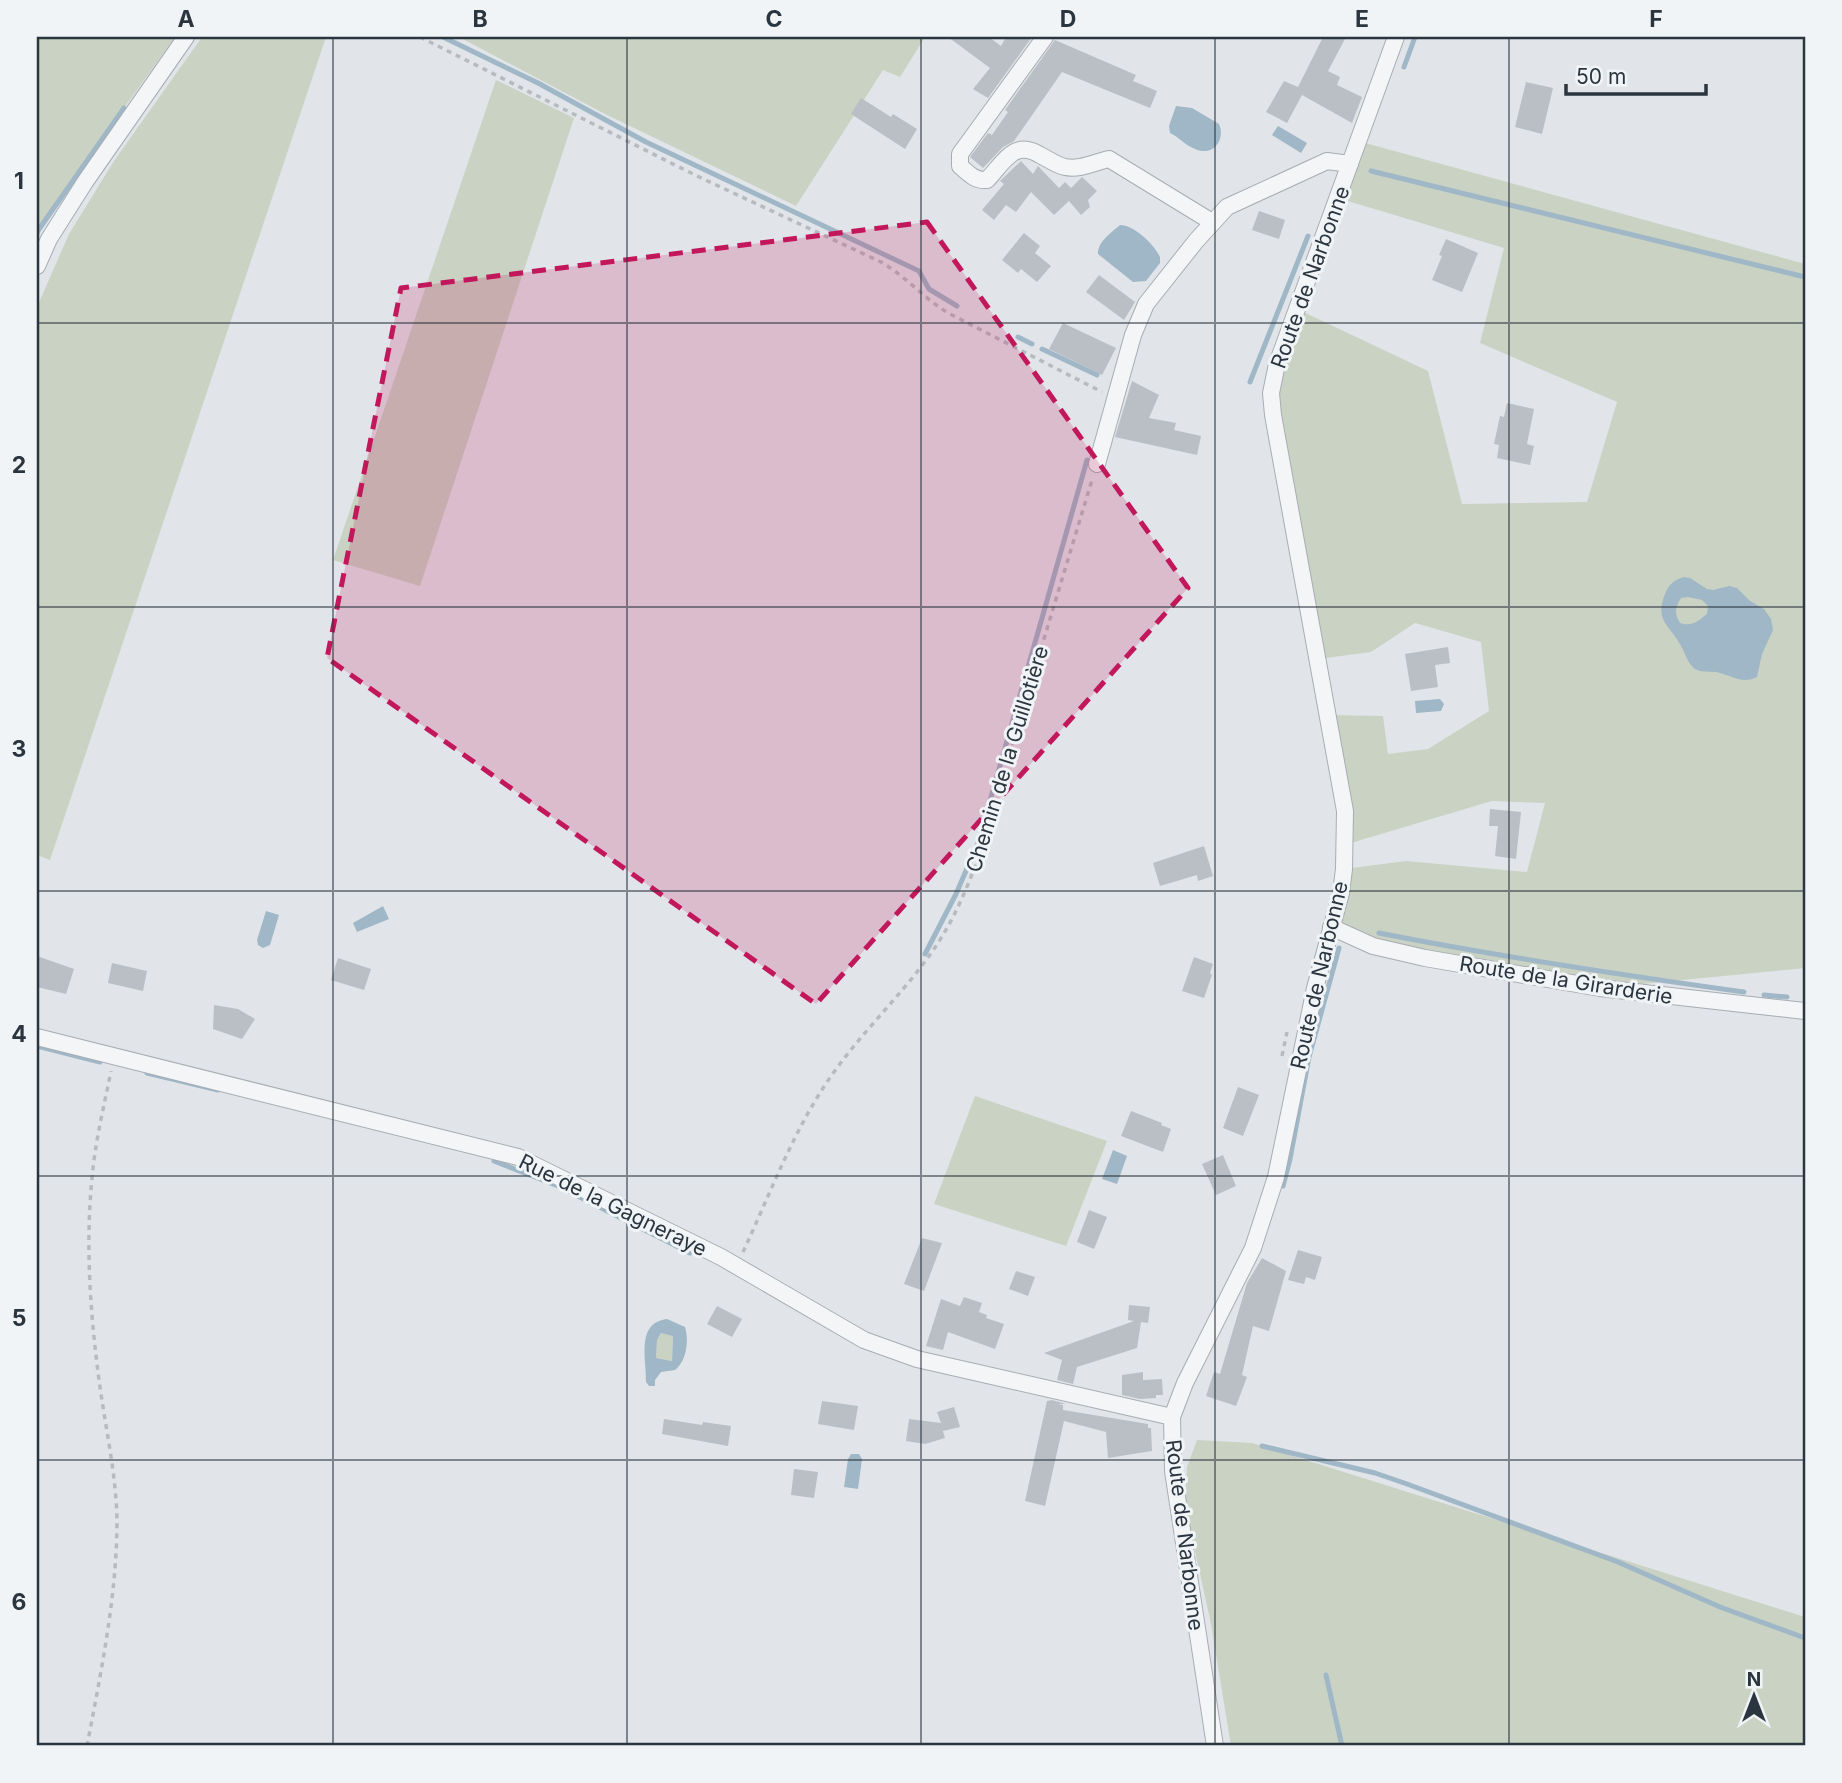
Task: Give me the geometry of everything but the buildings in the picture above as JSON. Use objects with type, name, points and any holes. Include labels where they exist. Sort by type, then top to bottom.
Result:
[{"type":"street","points":[[37,266],[49,239],[85,182],[186,37]]},
{"type":"street","points":[[1045,37],[960,154],[961,166],[972,177],[987,180],[1020,148],[1032,150],[1061,167],[1070,168],[1109,159],[1212,222]]},
{"type":"street","name":"Route de Narbonne","points":[[1215,1746],[1173,1471],[1172,1417],[1185,1383],[1247,1260],[1263,1221],[1276,1177],[1291,1097],[1341,893],[1344,869],[1345,811],[1273,415],[1272,393],[1277,364],[1396,37]]},
{"type":"street","points":[[1097,464],[1133,335],[1146,304],[1212,222],[1227,206],[1316,165],[1328,161],[1350,164]]},
{"type":"street","name":"Route de la Girarderie","points":[[1331,928],[1373,946],[1425,958],[1600,988],[1805,1012]]},
{"type":"street","name":"Rue de la Gagneraye","points":[[37,1037],[517,1157],[737,1266],[864,1340],[917,1359],[1172,1417]]},
{"type":"path","points":[[420,37],[697,176],[881,262],[905,277],[935,306],[1115,399]]},
{"type":"path","name":"Chemin de la Guillotière","points":[[737,1266],[800,1130],[832,1075],[864,1032],[912,982],[938,946],[957,911],[974,870],[995,803],[1097,464]]},
{"type":"path","points":[[1281,1063],[1290,1020]]},
{"type":"path","points":[[87,1746],[109,1618],[117,1522],[114,1468],[98,1373],[89,1265],[94,1159],[114,1056]]},
{"type":"highlighted area","points":[[927,222],[1188,588],[816,1004],[327,658],[401,288]]},
{"type":"green space","points":[[37,37],[175,37],[62,194],[37,238]]},
{"type":"green space","points":[[202,37],[326,37],[50,860],[37,855],[37,307],[69,234],[114,161]]},
{"type":"green space","points":[[459,37],[925,37],[900,77],[883,70],[796,206],[605,114]]},
{"type":"green space","points":[[496,80],[574,118],[420,586],[333,560]]},
{"type":"green space","points":[[1358,141],[1805,264],[1805,968],[1600,988],[1425,958],[1331,927],[1344,869],[1406,861],[1527,872],[1545,803],[1492,801],[1344,845],[1329,715],[1383,716],[1388,754],[1428,749],[1489,711],[1481,642],[1415,623],[1371,652],[1318,659],[1273,415],[1297,309],[1428,371],[1462,504],[1587,502],[1617,402],[1480,343],[1504,248],[1338,198]]},
{"type":"green space","points":[[975,1096],[1107,1141],[1066,1246],[934,1204]]},
{"type":"green space","points":[[661,1333],[673,1335],[672,1361],[656,1358],[657,1340]]},
{"type":"green space","points":[[1197,1440],[1252,1443],[1805,1617],[1805,1746],[1231,1746],[1211,1624],[1185,1505],[1187,1467]]},
{"type":"water","points":[[1176,106],[1192,108],[1219,124],[1221,136],[1216,146],[1201,151],[1170,133],[1169,126]]},
{"type":"water","points":[[1278,126],[1307,143],[1301,153],[1272,135]]},
{"type":"water","points":[[1120,225],[1143,236],[1160,257],[1160,263],[1146,281],[1133,282],[1098,254],[1103,241]]},
{"type":"water","points":[[1684,577],[1707,589],[1729,586],[1737,588],[1750,601],[1764,609],[1771,619],[1773,630],[1762,654],[1757,677],[1741,680],[1716,672],[1698,670],[1690,664],[1661,611],[1668,588]],"holes":[[[1681,598],[1702,600],[1708,606],[1707,614],[1691,624],[1680,623],[1676,610]]]},
{"type":"water","points":[[1440,699],[1444,704],[1441,711],[1416,713],[1415,701]]},
{"type":"water","points":[[383,906],[389,919],[357,932],[353,923]]},
{"type":"water","points":[[266,911],[279,915],[270,945],[263,948],[258,945],[257,940]]},
{"type":"water","points":[[1113,1150],[1127,1156],[1117,1184],[1102,1179]]},
{"type":"water","points":[[667,1319],[685,1327],[687,1344],[679,1366],[675,1370],[661,1372],[655,1380],[655,1386],[649,1386],[646,1382],[645,1344],[650,1327]],"holes":[[[661,1333],[673,1336],[672,1361],[656,1358],[657,1340]]]},
{"type":"water","points":[[851,1454],[859,1454],[862,1459],[858,1489],[844,1487]]},
{"type":"waterway","points":[[443,37],[538,83],[646,142],[919,271],[929,289],[957,306]]},
{"type":"waterway","points":[[1404,67],[1415,37]]},
{"type":"waterway","points":[[37,232],[124,108]]},
{"type":"waterway","points":[[1371,171],[1805,277]]},
{"type":"waterway","points":[[1250,382],[1308,236]]},
{"type":"waterway","points":[[1018,337],[1032,344]]},
{"type":"waterway","points":[[1042,349],[1097,375]]},
{"type":"waterway","points":[[925,954],[956,894],[978,843],[1087,460]]},
{"type":"waterway","points":[[1379,933],[1561,965],[1744,992]]},
{"type":"waterway","points":[[1283,1186],[1309,1057],[1339,948]]},
{"type":"waterway","points":[[1764,995],[1787,997]]},
{"type":"waterway","points":[[37,1046],[100,1062]]},
{"type":"waterway","points":[[147,1073],[218,1090]]},
{"type":"waterway","points":[[494,1161],[558,1186],[690,1253]]},
{"type":"waterway","points":[[1262,1446],[1375,1473],[1407,1484],[1618,1562],[1720,1607],[1805,1638]]},
{"type":"waterway","points":[[1326,1675],[1342,1746]]}]
